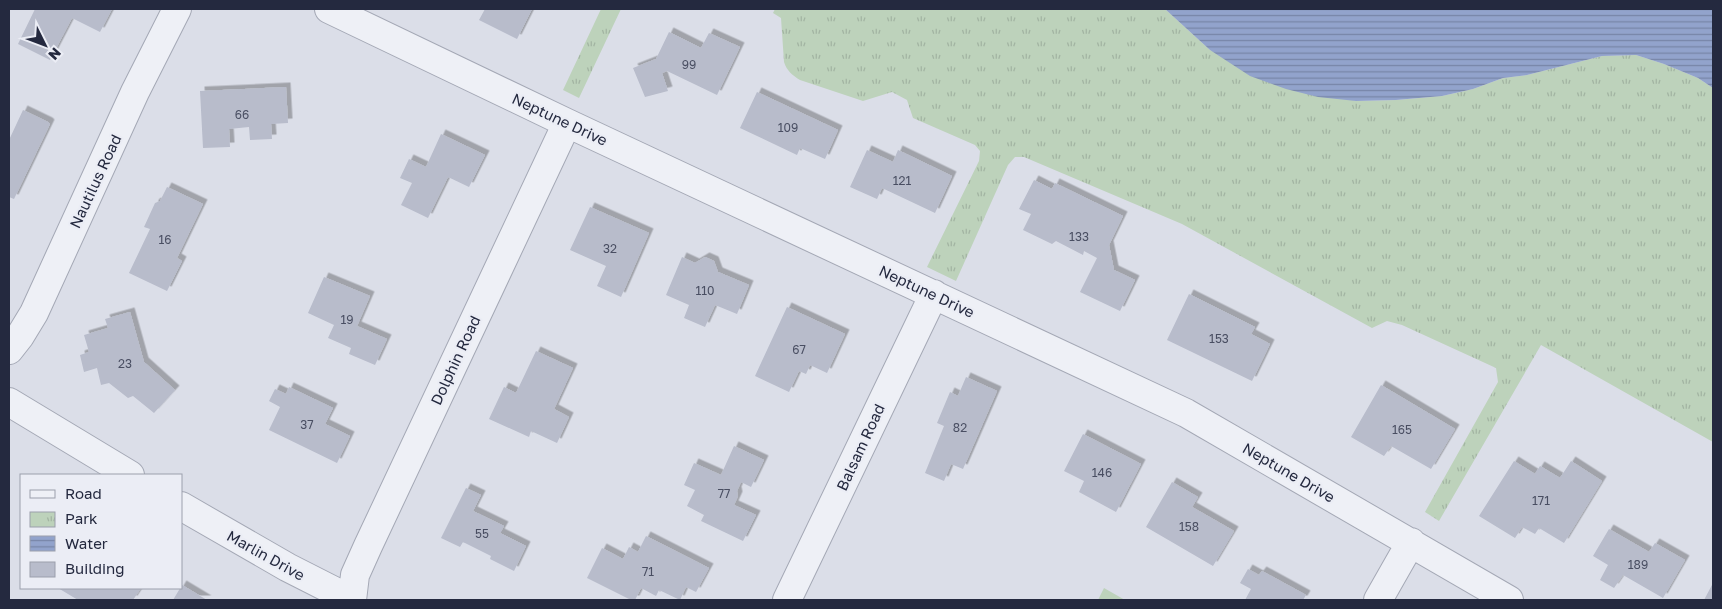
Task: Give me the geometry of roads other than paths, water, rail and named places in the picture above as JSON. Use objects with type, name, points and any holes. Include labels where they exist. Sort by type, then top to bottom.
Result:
[{"type":"street","name":"Nautilus Road","points":[[9,350],[34,313],[135,92],[177,9]]},
{"type":"street","name":"Neptune Drive","points":[[329,9],[1186,413],[1510,600]]},
{"type":"street","name":"Dolphin Road","points":[[352,600],[355,576],[368,546],[568,123]]},
{"type":"street","name":"Balsam Road","points":[[787,600],[934,294]]},
{"type":"street","points":[[9,402],[128,474]]},
{"type":"street","name":"Marlin Drive","points":[[182,507],[287,567],[352,600]]},
{"type":"street","points":[[1378,600],[1411,542]]},
{"type":"water","points":[[1165,9],[1713,9],[1713,88],[1698,78],[1636,55],[1602,56],[1527,75],[1503,78],[1473,89],[1442,96],[1356,101],[1318,97],[1286,89],[1250,76],[1210,50]]}]
